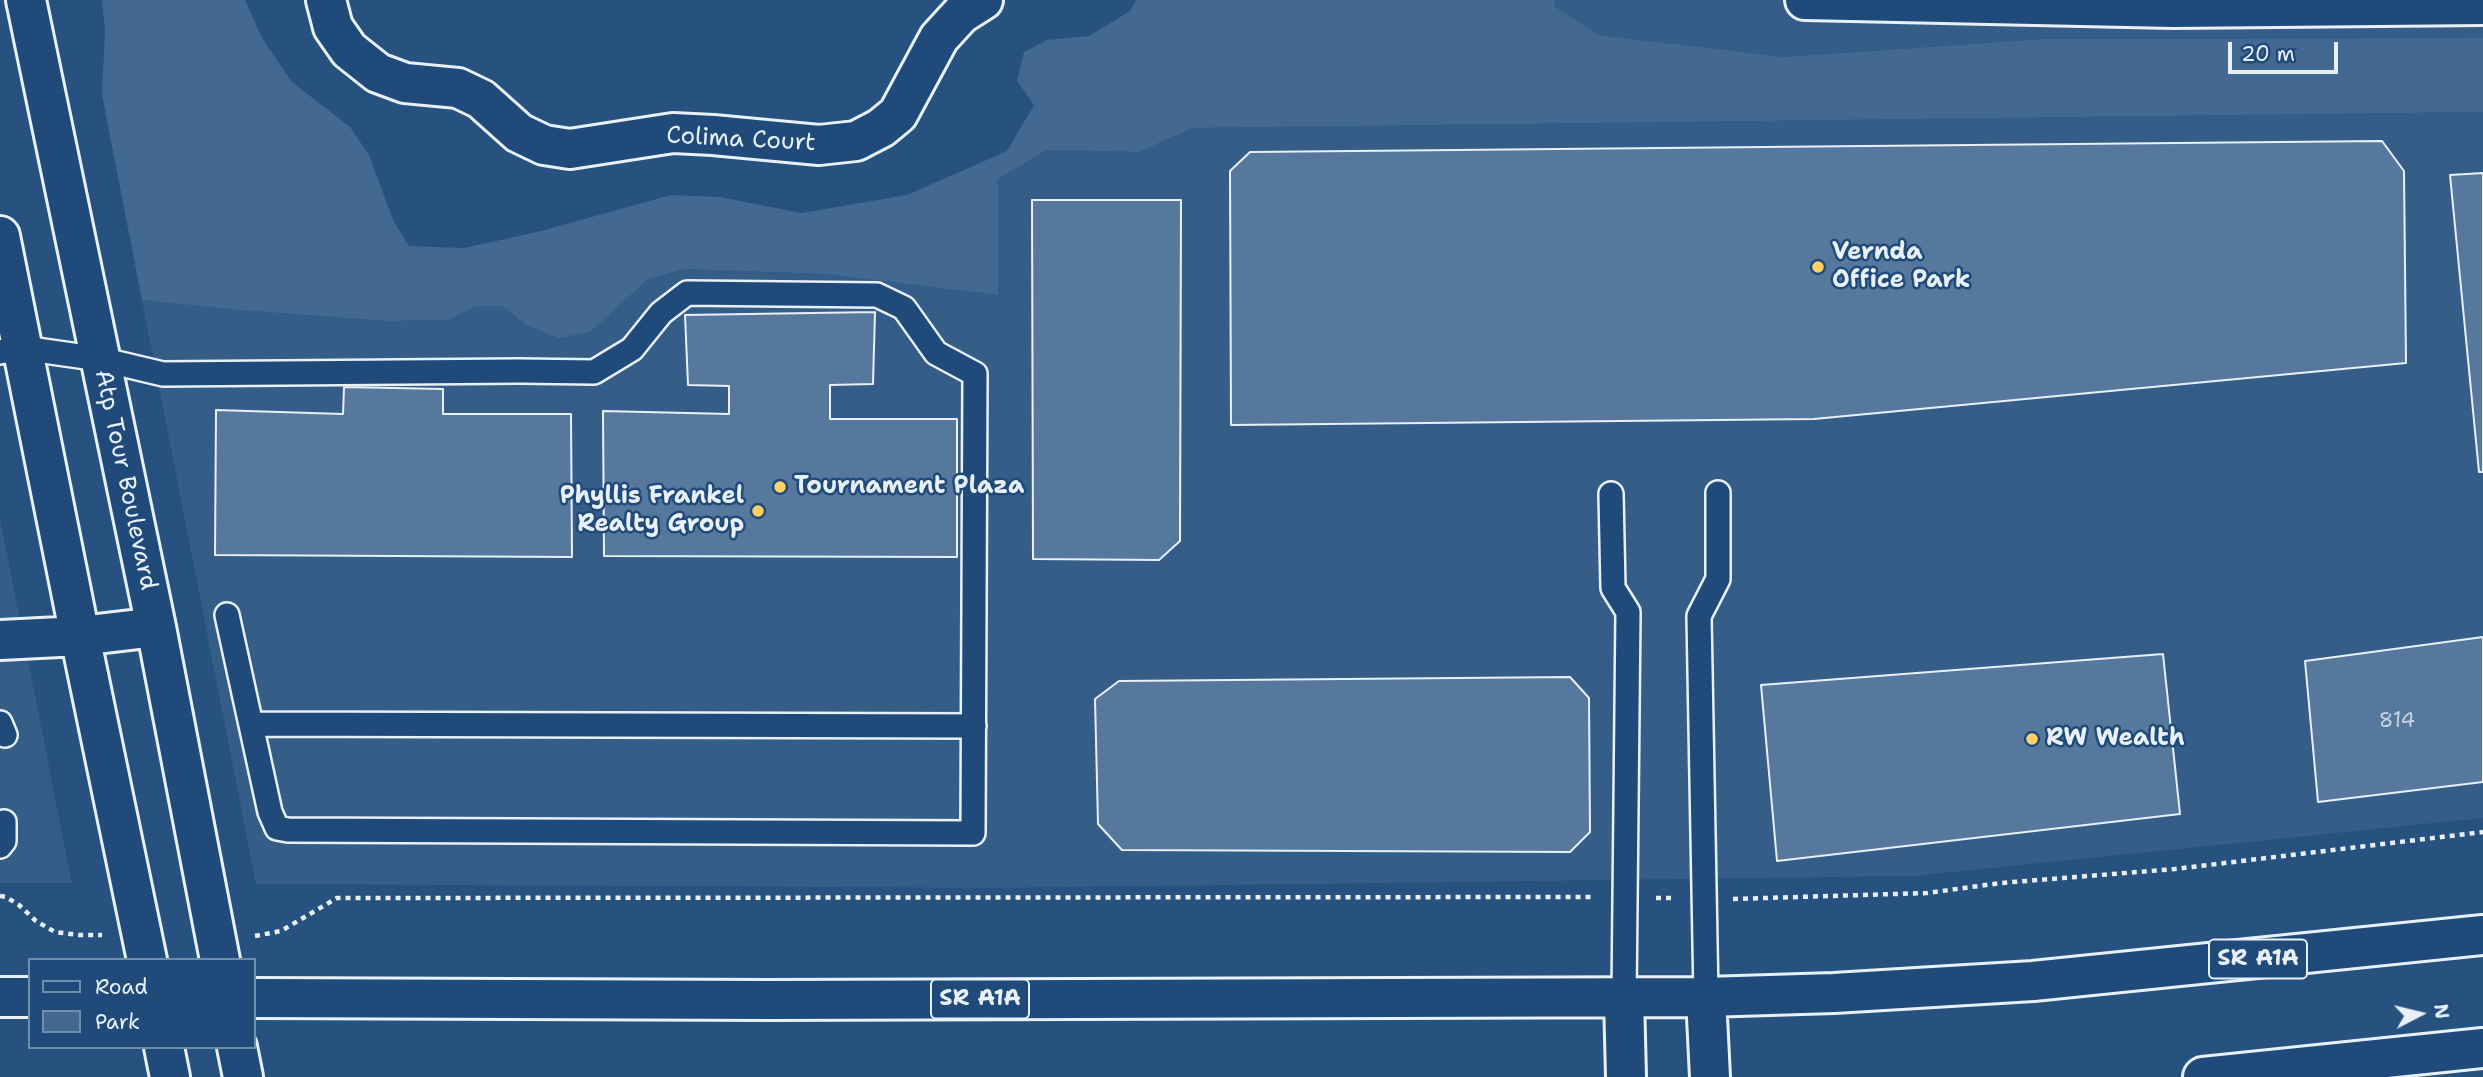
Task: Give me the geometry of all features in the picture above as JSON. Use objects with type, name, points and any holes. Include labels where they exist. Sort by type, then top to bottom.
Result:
[{"type":"street","points":[[0,2],[13,0]]},
{"type":"street","name":"Atp Tour Boulevard","points":[[26,0],[156,627],[218,948]]},
{"type":"street","name":"Colima Court","points":[[326,0],[333,27],[349,50],[378,73],[405,83],[458,88],[481,99],[519,133],[544,145],[570,149],[673,133],[819,145],[856,141],[881,128],[898,114],[939,38],[961,14],[983,0]]},
{"type":"street","points":[[1805,0],[2173,8],[2483,5]]},
{"type":"street","points":[[0,236],[11,350],[80,636],[145,948]]},
{"type":"street","points":[[0,640],[80,636],[156,627]]},
{"type":"street","name":"SR A1A","points":[[256,998],[1706,997],[1834,993],[2033,981],[2483,935]]},
{"type":"street","points":[[0,997],[28,997]]},
{"type":"street","points":[[1706,997],[1710,1077]]},
{"type":"street","points":[[1624,998],[1626,1077]]},
{"type":"street","points":[[2203,1077],[2483,1048]]},
{"type":"street","points":[[164,1049],[170,1077]]},
{"type":"street","points":[[237,1049],[243,1077]]},
{"type":"lane","points":[[11,350],[100,359],[163,374],[520,370],[594,372],[632,349],[661,313],[687,293],[877,295],[904,308],[936,353],[975,374],[973,833],[277,828],[270,812],[227,615]]},
{"type":"lane","points":[[1706,997],[1699,616],[1718,579],[1718,493]]},
{"type":"lane","points":[[1611,494],[1614,588],[1628,612],[1624,998]]},
{"type":"lane","points":[[251,724],[974,726]]},
{"type":"lane","points":[[0,846],[4,841],[4,822]]},
{"type":"path","points":[[218,948],[281,931],[337,898],[1745,900],[1927,893],[2001,883],[2175,869],[2483,832]]},
{"type":"path","points":[[0,896],[19,905],[36,921],[55,932],[145,948]]},
{"type":"shaded area","points":[[1554,0],[2483,0],[2483,38],[2043,39],[1784,57],[1599,35],[1554,6]]},
{"type":"shaded area","points":[[2483,112],[2483,818],[1913,876],[996,888],[256,884],[142,300],[388,321],[448,320],[476,306],[502,306],[526,325],[623,301],[648,279],[685,269],[825,274],[997,295],[998,179],[1047,150],[1139,152],[1193,128]]},
{"type":"shaded area","points":[[0,519],[72,883],[0,883]]},
{"type":"green space","points":[[102,0],[245,0],[262,38],[292,82],[350,127],[369,155],[394,222],[409,246],[464,248],[541,231],[671,195],[720,197],[801,213],[907,195],[1007,151],[1034,105],[1017,81],[1024,52],[1047,40],[1089,36],[1130,11],[1136,0],[1554,0],[1554,6],[1599,35],[1784,57],[2043,39],[2483,38],[2483,112],[1193,128],[1139,152],[1047,150],[998,179],[998,295],[825,274],[685,269],[648,279],[590,332],[559,338],[526,325],[502,306],[476,306],[448,320],[388,321],[142,300],[102,95],[105,31]]},
{"type":"building","name":"Vernda Office Park","points":[[2382,141],[2404,171],[2406,363],[1814,419],[1231,425],[1230,171],[1250,152]]},
{"type":"building","points":[[2483,173],[2483,472],[2479,472],[2450,175]]},
{"type":"building","points":[[1032,200],[1181,200],[1180,541],[1159,560],[1033,559]]},
{"type":"building","name":"Tournament Plaza","points":[[875,312],[873,384],[830,385],[830,419],[957,419],[957,557],[604,556],[603,411],[729,414],[729,386],[688,385],[685,315]]},
{"type":"building","points":[[344,387],[443,389],[443,414],[571,414],[572,557],[215,555],[216,410],[343,414]]},
{"type":"building","points":[[2483,637],[2483,782],[2318,802],[2305,661]]},
{"type":"building","points":[[2163,654],[2180,814],[1777,861],[1761,685]]},
{"type":"building","points":[[1570,677],[1589,698],[1590,832],[1570,852],[1122,850],[1098,824],[1095,699],[1119,681]]},
{"type":"place","name":"Vernda Office Park","points":[[1818,267]]},
{"type":"place","name":"Tournament Plaza","points":[[780,487]]},
{"type":"place","name":"Phyllis Frankel Realty Group","points":[[758,511]]},
{"type":"place","name":"RW Wealth","points":[[2032,739]]}]
